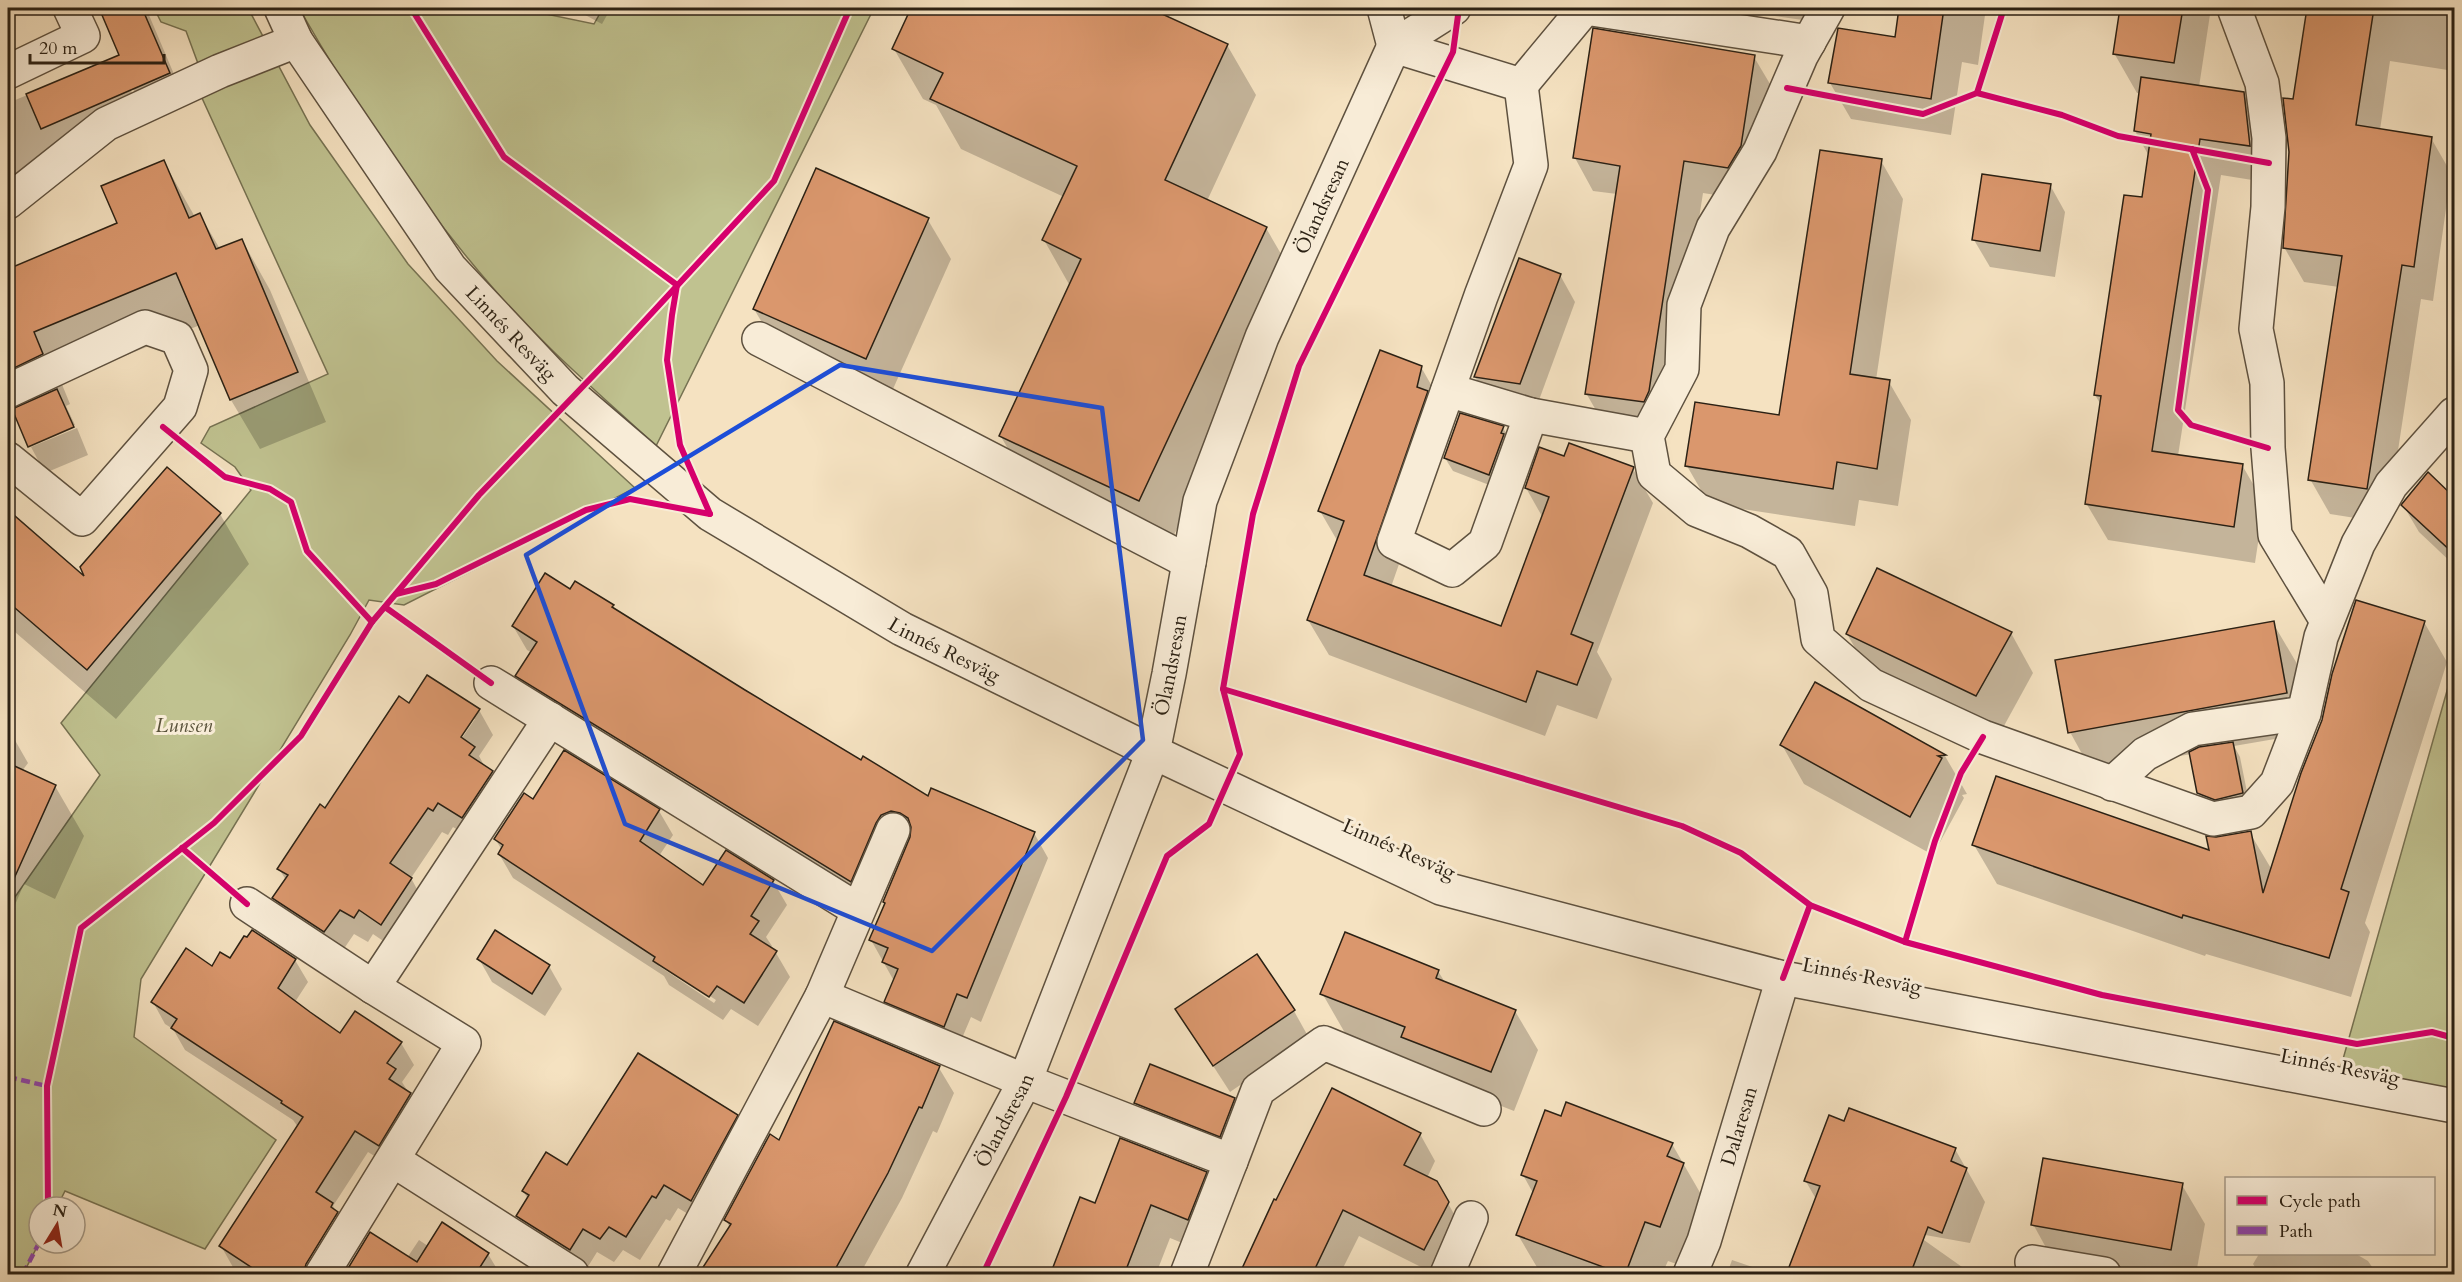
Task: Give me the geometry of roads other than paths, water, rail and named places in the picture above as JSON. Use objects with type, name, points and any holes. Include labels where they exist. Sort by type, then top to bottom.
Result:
[{"type":"street","points":[[8,72],[83,36],[70,8]]},
{"type":"street","name":"Linnés Resväg","points":[[281,8],[296,41],[450,268],[565,390],[710,514],[902,629],[1153,752],[1441,888],[1783,978],[2454,1106]]},
{"type":"street","points":[[1384,8],[1394,46]]},
{"type":"street","points":[[1394,46],[1454,8]]},
{"type":"street","points":[[1531,415],[1485,543],[1452,570],[1394,542],[1531,165],[1521,85],[1585,8],[1809,42]]},
{"type":"street","points":[[1828,8],[1809,42],[1760,151],[1713,228],[1684,305],[1682,369],[1647,436],[1654,474],[1663,482],[1697,510],[1749,531],[1788,554],[1811,594],[1818,639],[1871,685],[1983,737],[2213,819],[2251,812],[2277,783],[2304,713],[2321,637],[2358,544],[2391,485],[2454,414]]},
{"type":"street","points":[[2234,8],[2262,83],[2269,138],[2268,207],[2256,329],[2267,383],[2268,448],[2275,535],[2327,621]]},
{"type":"street","points":[[8,202],[106,124],[220,71],[296,41]]},
{"type":"street","points":[[1394,46],[1521,85]]},
{"type":"street","name":"Ölandsresan","points":[[923,1275],[1025,1081],[1153,752],[1200,501],[1262,337],[1394,46]]},
{"type":"street","points":[[8,391],[145,327],[177,338],[191,370],[180,407],[82,519],[8,459]]},
{"type":"street","points":[[759,339],[1189,562]]},
{"type":"street","points":[[1448,390],[1531,415],[1647,436]]},
{"type":"street","points":[[491,682],[858,910]]},
{"type":"street","points":[[2112,784],[2145,754],[2193,729],[2304,713]]},
{"type":"street","points":[[372,987],[550,719]]},
{"type":"street","points":[[674,1275],[822,996],[893,830]]},
{"type":"street","points":[[247,904],[372,987],[464,1043],[322,1275]]},
{"type":"street","name":"Dalaresan","points":[[1690,1275],[1704,1241],[1783,978]]},
{"type":"street","points":[[822,996],[1025,1081],[1231,1161]]},
{"type":"street","points":[[1187,1275],[1258,1090],[1324,1043],[1484,1108]]},
{"type":"street","points":[[393,1160],[572,1275]]},
{"type":"street","points":[[1447,1275],[1471,1218]]},
{"type":"street","points":[[2032,1262],[2104,1275]]},
{"type":"park label","name":"Lunsen","points":[[184,725]]}]
